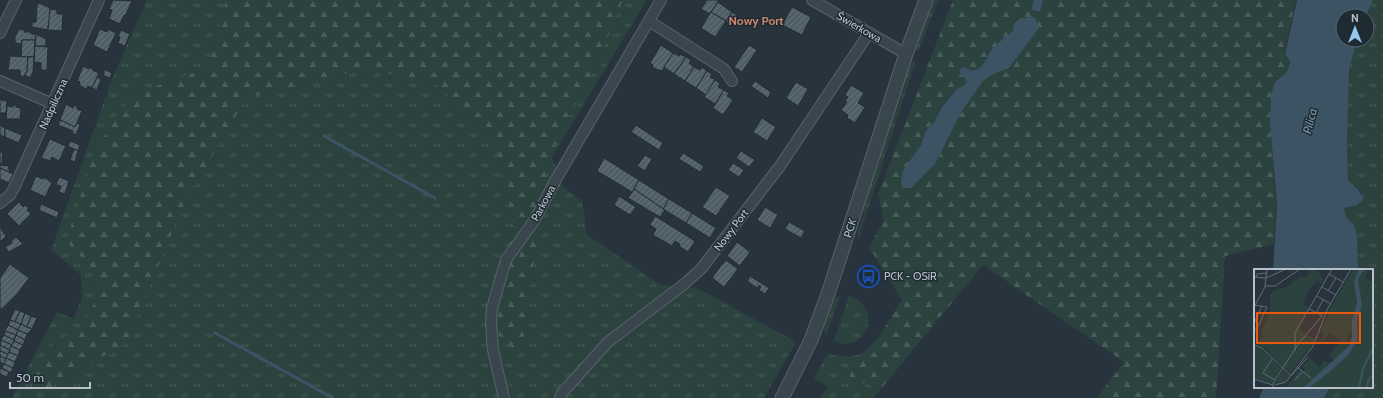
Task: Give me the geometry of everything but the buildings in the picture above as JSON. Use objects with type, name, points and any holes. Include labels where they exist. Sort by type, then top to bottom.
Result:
[{"type":"street","points":[[0,34],[16,0]]},
{"type":"street","name":"Nadpiliczna","points":[[0,202],[10,195],[14,188],[99,0]]},
{"type":"street","name":"Parkowa","points":[[504,398],[493,350],[491,323],[492,308],[506,260],[534,221],[555,181],[661,0]]},
{"type":"street","name":"Świerkowa","points":[[812,0],[906,54]]},
{"type":"street","points":[[906,54],[926,0]]},
{"type":"street","points":[[649,21],[724,69],[732,81]]},
{"type":"street","name":"Nowy Port","points":[[560,398],[608,342],[683,285],[701,269],[780,166],[869,33]]},
{"type":"street","name":"PCK","points":[[782,398],[811,340],[828,294],[906,54]]},
{"type":"street","points":[[0,81],[52,104]]},
{"type":"green space","points":[[147,0],[647,0],[552,157],[563,187],[582,200],[587,235],[661,285],[697,288],[796,342],[764,398],[12,398],[57,312],[74,319],[82,298],[81,275],[51,250],[112,79]]},
{"type":"green space","points":[[226,0],[623,0],[602,51],[549,158],[520,356],[496,332],[513,224],[497,150],[439,86],[366,68],[246,98],[185,202],[126,343],[39,394],[30,378],[59,337],[78,334],[98,296],[94,270],[66,241],[96,148],[133,94],[209,67]]},
{"type":"green space","points":[[931,0],[938,0],[919,50],[913,51]]},
{"type":"green space","points":[[953,0],[1034,0],[1033,2],[1037,12],[1040,12],[1043,0],[1296,0],[1284,53],[1289,62],[1287,72],[1275,81],[1271,95],[1270,123],[1276,205],[1274,244],[1225,256],[1216,398],[1097,398],[1124,362],[983,265],[880,390],[867,384],[853,381],[850,377],[851,371],[862,361],[861,354],[874,343],[902,300],[869,247],[884,221],[878,194]],"holes":[[[1027,19],[1015,60],[1009,68],[994,74],[983,81],[962,111],[935,164],[908,163],[921,145],[925,132],[935,121],[942,107],[956,90],[966,84],[965,78],[970,71],[975,71],[983,64],[992,49]]]},
{"type":"green space","points":[[1373,0],[1383,0],[1383,398],[1324,398],[1329,388],[1373,388],[1373,269],[1358,269],[1357,235],[1354,225],[1346,217],[1344,208],[1357,205],[1364,199],[1359,189],[1348,180],[1347,149],[1349,70],[1355,48],[1375,48],[1375,8],[1370,8]]},
{"type":"green space","points":[[910,59],[912,59],[915,63],[858,240],[858,231],[864,213],[861,211]]},
{"type":"green space","points":[[840,296],[826,335],[823,324],[832,301],[834,298]]},
{"type":"green space","points":[[849,296],[860,302],[866,310],[869,319],[867,328],[862,336],[855,342],[845,344],[834,341]]},
{"type":"green space","points":[[828,354],[847,357],[861,354],[862,361],[851,371],[853,381],[867,384],[880,390],[873,398],[820,398],[828,386],[814,379]]},
{"type":"water","points":[[1034,0],[1043,0],[1040,12],[1033,10],[1032,7]]},
{"type":"water","name":"Pilica","points":[[1297,0],[1373,0],[1370,8],[1335,8],[1335,48],[1355,48],[1349,70],[1347,149],[1348,180],[1358,189],[1364,199],[1357,205],[1344,208],[1346,217],[1354,225],[1357,235],[1358,269],[1273,269],[1277,205],[1270,123],[1271,95],[1275,82],[1287,72],[1290,62],[1285,54]]},
{"type":"water","points":[[1030,15],[1035,18],[1039,28],[1009,68],[994,74],[983,81],[962,111],[935,164],[911,188],[903,188],[901,183],[902,173],[921,145],[925,132],[935,121],[942,107],[956,90],[966,84],[965,78],[961,75],[960,70],[962,67],[968,68],[970,71],[979,69],[993,48],[1013,31],[1014,24],[1020,18],[1027,18]]},
{"type":"water","points":[[1264,388],[1329,388],[1324,398],[1259,398]]},
{"type":"waterway","points":[[324,136],[435,198]]},
{"type":"waterway","points":[[215,333],[333,398]]},
{"type":"place","name":"PCK - OSiR","points":[[869,276]]},
{"type":"district","name":"Nowy Port","points":[[756,21]]}]
